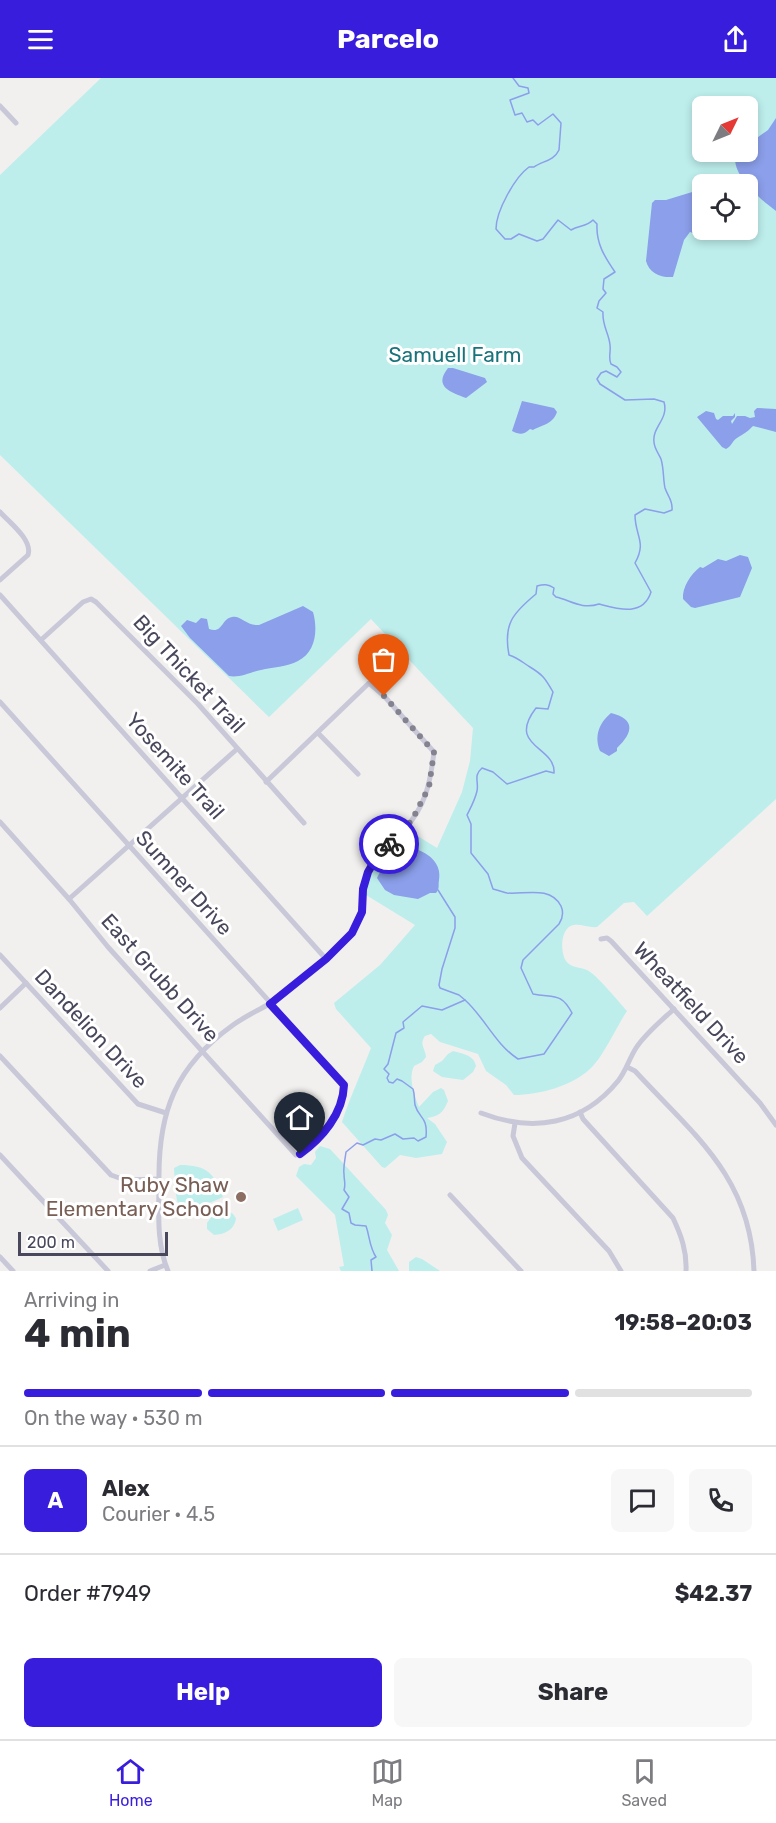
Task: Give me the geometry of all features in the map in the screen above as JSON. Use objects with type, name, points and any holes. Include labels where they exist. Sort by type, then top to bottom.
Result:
[{"type":"street","points":[[0,106],[16,123]]},
{"type":"street","points":[[0,512],[27,542],[30,550],[0,580]]},
{"type":"street","name":"Yosemite Trail","points":[[0,596],[326,959]]},
{"type":"street","name":"Big Thicket Trail","points":[[41,640],[83,602],[91,599],[96,602],[198,704],[304,824]]},
{"type":"street","points":[[150,1271],[167,1268],[159,1233],[159,1145],[166,1113],[182,1078],[203,1050],[234,1024],[270,1004],[326,959],[352,933],[362,912],[363,889],[368,872],[378,855],[412,820],[429,787],[434,752],[384,696],[369,683],[267,782]]},
{"type":"street","name":"Sumner Drive","points":[[0,702],[344,1085],[343,1095],[328,1129],[296,1155]]},
{"type":"street","points":[[318,733],[358,774]]},
{"type":"street","points":[[69,899],[237,749]]},
{"type":"street","name":"East Grubb Drive","points":[[0,822],[69,899],[108,948],[296,1155]]},
{"type":"street","name":"Wheatfield Drive","points":[[601,939],[607,938],[611,941],[760,1103],[776,1125]]},
{"type":"street","name":"Dandelion Drive","points":[[0,955],[138,1104],[166,1113]]},
{"type":"street","points":[[0,1008],[26,983]]},
{"type":"street","points":[[481,1113],[524,1125],[559,1121],[580,1112],[607,1093],[627,1067],[641,1041],[674,1009]]},
{"type":"street","points":[[0,1056],[111,1175],[125,1180],[159,1179]]},
{"type":"street","points":[[627,1067],[635,1071],[724,1170],[738,1194],[746,1217],[751,1237],[754,1271]]},
{"type":"street","points":[[580,1112],[583,1119],[673,1218],[686,1252],[686,1271]]},
{"type":"street","points":[[515,1123],[513,1136],[522,1158],[609,1251],[621,1271]]},
{"type":"street","points":[[0,1155],[108,1271]]},
{"type":"street","points":[[450,1195],[521,1271]]},
{"type":"street","points":[[0,1257],[13,1271]]},
{"type":"green space","name":"Samuell Farm","points":[[101,78],[776,78],[776,799],[647,916],[634,902],[624,903],[597,927],[574,925],[566,930],[562,946],[566,961],[570,965],[591,973],[627,1011],[601,1055],[584,1074],[555,1088],[514,1095],[506,1085],[486,1071],[478,1054],[440,1042],[431,1034],[425,1036],[422,1044],[426,1057],[414,1066],[412,1086],[419,1107],[433,1092],[441,1088],[444,1090],[448,1101],[444,1108],[438,1115],[427,1118],[435,1124],[447,1142],[442,1154],[416,1158],[400,1155],[385,1168],[342,1122],[371,1048],[336,1009],[334,1003],[380,965],[415,925],[366,895],[368,884],[380,858],[408,830],[437,848],[462,792],[470,761],[473,728],[371,619],[269,717],[0,455],[0,175]]},
{"type":"green space","points":[[453,1051],[468,1056],[475,1062],[473,1072],[463,1080],[442,1077],[433,1071],[435,1065]]},
{"type":"green space","points":[[320,1146],[330,1149],[386,1210],[388,1215],[385,1223],[392,1235],[387,1250],[399,1271],[341,1271],[339,1267],[344,1266],[335,1215],[296,1176],[299,1167],[304,1164],[311,1165],[316,1158],[315,1152]]},
{"type":"green space","points":[[180,1165],[197,1167],[208,1172],[213,1176],[223,1197],[196,1208],[182,1209],[176,1196],[174,1168]]},
{"type":"green space","points":[[298,1208],[303,1220],[278,1231],[273,1219]]},
{"type":"green space","points":[[223,1211],[233,1214],[236,1219],[235,1223],[228,1231],[214,1235],[207,1229],[207,1223],[212,1216]]},
{"type":"green space","points":[[416,1257],[440,1271],[409,1271],[409,1262]]},
{"type":"water","points":[[776,118],[776,211],[758,196],[758,174],[740,174],[735,162],[758,162],[758,137],[768,130]]},
{"type":"water","points":[[692,192],[692,233],[690,232],[684,240],[673,277],[656,274],[646,261],[652,203],[655,200],[666,200]]},
{"type":"water","points":[[448,368],[485,378],[487,382],[466,398],[450,391],[443,384],[442,380]]},
{"type":"water","points":[[522,401],[554,408],[557,412],[547,424],[521,434],[517,433],[512,431]]},
{"type":"water","points":[[757,408],[776,409],[776,432],[753,426],[726,449],[697,417],[706,411],[714,413],[718,420],[723,416],[733,416],[735,413],[732,424],[737,416],[755,417],[754,411]]},
{"type":"water","points":[[740,555],[748,557],[752,568],[740,597],[695,608],[683,599],[688,581],[700,567],[703,568],[718,559],[726,561]]},
{"type":"water","points":[[303,606],[313,612],[315,626],[314,640],[309,652],[289,665],[237,676],[229,676],[190,638],[181,626],[187,620],[196,623],[201,618],[207,619],[209,629],[217,630],[228,618],[232,617],[259,625]]},
{"type":"water","points":[[611,713],[628,722],[629,731],[617,751],[609,756],[600,751],[598,735],[603,721]]},
{"type":"water","points":[[415,849],[430,856],[436,864],[439,874],[436,893],[430,893],[418,899],[394,895],[385,890],[377,878],[384,867],[402,852]]},
{"type":"waterway","points":[[372,1271],[371,1260],[376,1257],[366,1226],[351,1223],[349,1213],[342,1209],[349,1197],[344,1190],[344,1163],[346,1152],[357,1143],[363,1145],[395,1134],[403,1139],[414,1138],[418,1141],[426,1137],[426,1125],[415,1105],[413,1089],[397,1079],[393,1083],[389,1082],[387,1078],[389,1074],[384,1069],[388,1064],[396,1033],[404,1028],[403,1022],[422,1006],[442,1010],[465,1000],[503,1046],[518,1059],[544,1054],[572,1013],[560,999],[533,994],[521,968],[523,960],[559,924],[563,915],[561,906],[556,899],[543,893],[507,893],[493,889],[488,874],[471,853],[471,824],[467,815],[476,794],[477,776],[482,768],[493,772],[507,784],[546,771],[554,773],[553,764],[529,739],[526,731],[528,721],[536,708],[548,709],[553,692],[541,675],[509,655],[507,644],[509,627],[516,613],[536,594],[537,586],[542,585],[554,588],[553,594],[556,597],[582,605],[599,604],[622,609],[642,605],[651,592],[635,563],[640,550],[635,515],[645,509],[664,513],[672,510],[665,488],[663,466],[654,442],[655,432],[663,418],[664,402],[654,399],[625,400],[600,384],[597,379],[601,373],[606,371],[617,377],[621,372],[611,364],[603,312],[597,308],[599,301],[606,293],[603,289],[604,279],[615,272],[602,249],[597,224],[593,220],[571,230],[558,220],[543,239],[537,241],[519,234],[511,239],[505,239],[496,229],[499,213],[518,178],[529,167],[551,159],[559,150],[561,123],[553,114],[538,125],[533,120],[527,122],[522,113],[515,115],[510,100],[529,93],[528,88],[519,86],[513,78]]},
{"type":"waterway","points":[[438,890],[455,917],[455,928],[439,985],[440,988],[459,995],[465,1000]]},
{"type":"way so far","points":[[384,696],[434,752],[429,787],[412,820],[389,844]]},
{"type":"place","name":"Ruby Shaw Elementary School","points":[[241,1197]]},
{"type":"route","points":[[300,1154],[328,1129],[343,1095],[344,1085],[270,1004],[326,959],[352,933],[362,912],[363,889],[368,872],[378,855],[389,844]]}]
